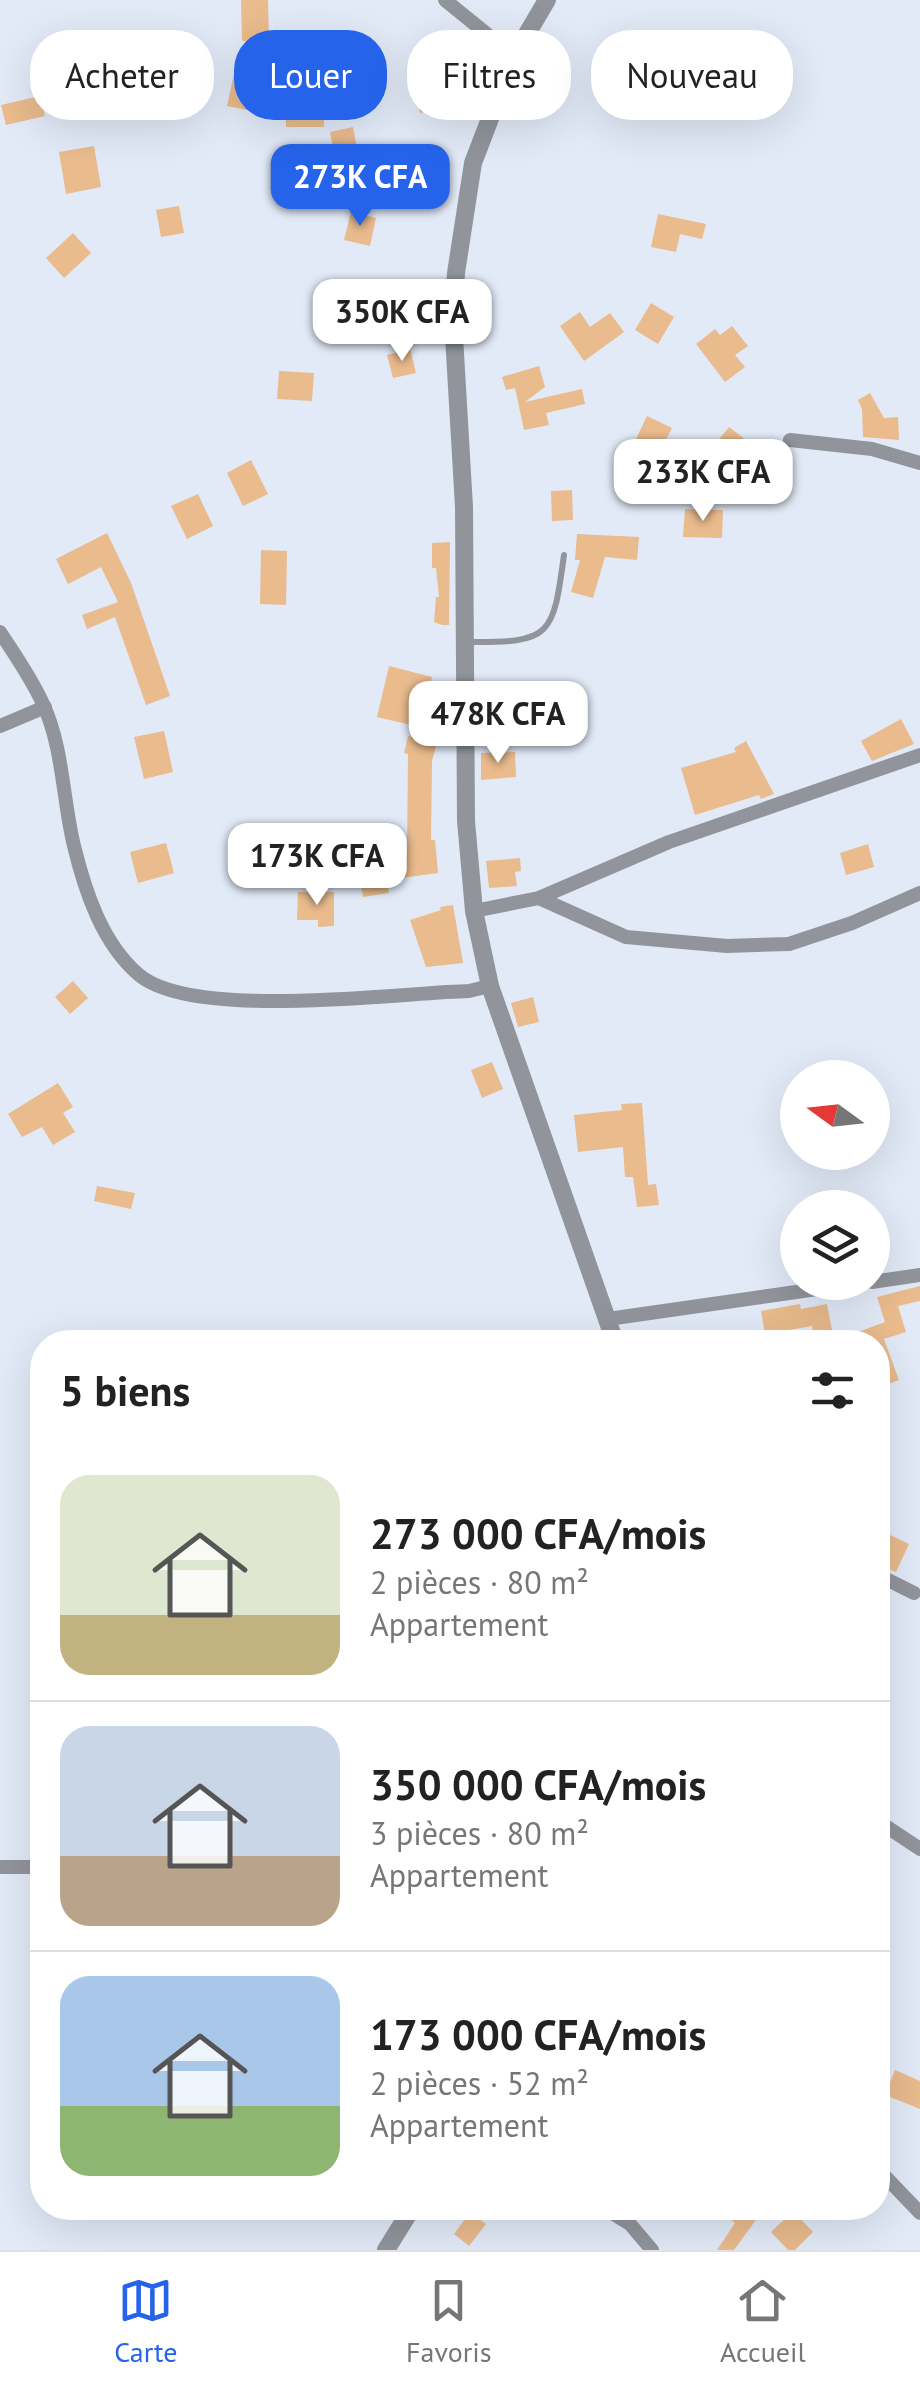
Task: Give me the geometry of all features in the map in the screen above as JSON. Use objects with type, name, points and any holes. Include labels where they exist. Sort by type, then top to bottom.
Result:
[{"type":"street","points":[[444,0],[482,30]]},
{"type":"street","points":[[529,30],[547,0]]},
{"type":"street","points":[[489,120],[472,163],[452,320],[464,507],[466,821],[474,910],[490,986],[612,1330]]},
{"type":"street","points":[[790,440],[872,449],[920,463]]},
{"type":"street","points":[[0,632],[45,707],[74,846],[94,910],[118,953],[138,975],[154,986],[214,1001],[469,991],[490,986]]},
{"type":"street","points":[[0,726],[45,707]]},
{"type":"street","points":[[474,910],[539,898],[670,842],[920,755]]},
{"type":"street","points":[[539,898],[626,937],[726,946],[789,944],[852,923],[920,893]]},
{"type":"street","points":[[890,1279],[920,1275]]},
{"type":"street","points":[[608,1318],[780,1294]]},
{"type":"street","points":[[890,1581],[914,1593]]},
{"type":"street","points":[[890,1829],[920,1849]]},
{"type":"street","points":[[0,1868],[30,1867]]},
{"type":"street","points":[[890,2182],[920,2213]]},
{"type":"street","points":[[386,2250],[405,2220]]},
{"type":"street","points":[[624,2220],[652,2250]]},
{"type":"lane","points":[[466,642],[506,642],[542,632],[556,610],[564,555]]},
{"type":"building","points":[[241,0],[268,0],[269,30],[242,30]]},
{"type":"building","points":[[234,74],[234,107],[227,106]]},
{"type":"building","points":[[30,98],[30,119],[6,125],[1,105]]},
{"type":"building","points":[[286,120],[324,120],[324,127],[286,127]]},
{"type":"building","points":[[353,127],[358,154],[335,158],[330,132]]},
{"type":"building","points":[[94,146],[101,187],[66,194],[59,152]]},
{"type":"building","points":[[179,206],[184,233],[161,237],[156,210]]},
{"type":"building","points":[[351,212],[376,218],[370,246],[344,240]]},
{"type":"building","points":[[658,214],[706,224],[702,239],[680,234],[676,252],[651,247]]},
{"type":"building","points":[[73,233],[91,253],[64,278],[46,258]]},
{"type":"building","points":[[651,303],[674,317],[658,344],[635,330]]},
{"type":"building","points":[[580,312],[590,327],[610,313],[624,332],[584,361],[560,326]]},
{"type":"building","points":[[732,326],[748,346],[735,355],[745,367],[725,382],[696,344],[715,329],[720,335]]},
{"type":"building","points":[[410,349],[416,373],[393,378],[387,355]]},
{"type":"building","points":[[539,366],[545,387],[525,402],[582,389],[585,404],[546,413],[549,425],[524,430],[515,388],[506,390],[502,377]]},
{"type":"building","points":[[279,371],[314,373],[312,401],[277,399]]},
{"type":"building","points":[[870,393],[884,418],[898,417],[899,440],[863,437],[858,400]]},
{"type":"building","points":[[647,416],[672,428],[658,455],[634,443]]},
{"type":"building","points":[[729,427],[759,450],[742,471],[712,448]]},
{"type":"building","points":[[251,460],[268,494],[243,506],[227,473]]},
{"type":"building","points":[[572,490],[573,520],[552,521],[551,491]]},
{"type":"building","points":[[198,494],[213,526],[187,539],[171,506]]},
{"type":"building","points":[[685,509],[723,510],[722,538],[683,537]]},
{"type":"building","points":[[107,533],[131,583],[170,696],[146,705],[115,617],[87,629],[82,615],[118,602],[101,567],[68,584],[56,559]]},
{"type":"building","points":[[577,534],[639,537],[637,560],[605,557],[593,598],[571,592],[580,560],[575,560]]},
{"type":"building","points":[[450,542],[449,625],[442,625],[434,622],[439,597],[436,568],[432,568],[432,543]]},
{"type":"building","points":[[261,550],[287,551],[286,605],[260,604]]},
{"type":"building","points":[[389,666],[432,677],[419,727],[377,717]]},
{"type":"building","points":[[901,719],[914,744],[872,761],[861,741]]},
{"type":"building","points":[[164,731],[173,772],[144,779],[134,737]]},
{"type":"building","points":[[408,736],[437,743],[432,761],[431,840],[435,840],[438,873],[387,880],[389,893],[363,897],[357,862],[407,853],[408,754],[404,753]]},
{"type":"building","points":[[746,741],[774,794],[695,815],[681,768],[736,752],[734,748]]},
{"type":"building","points":[[515,752],[516,777],[481,780],[481,753]]},
{"type":"building","points":[[166,843],[174,873],[138,883],[130,852]]},
{"type":"building","points":[[868,844],[874,867],[846,875],[840,853]]},
{"type":"building","points":[[520,858],[521,871],[515,872],[517,886],[489,888],[486,861]]},
{"type":"building","points":[[298,892],[334,892],[334,926],[318,927],[318,920],[297,920]]},
{"type":"building","points":[[453,905],[463,963],[426,967],[410,920]]},
{"type":"building","points":[[73,981],[88,998],[70,1014],[55,997]]},
{"type":"building","points":[[533,997],[539,1022],[518,1027],[511,1003]]},
{"type":"building","points":[[492,1062],[503,1089],[482,1098],[471,1070]]},
{"type":"building","points":[[58,1083],[73,1107],[63,1113],[75,1132],[53,1145],[42,1127],[22,1137],[8,1114]]},
{"type":"building","points":[[642,1103],[648,1185],[656,1184],[659,1205],[637,1207],[633,1177],[625,1177],[623,1147],[578,1152],[574,1115],[622,1110],[621,1104]]},
{"type":"building","points":[[97,1186],[135,1193],[131,1209],[94,1201]]},
{"type":"building","points":[[920,1286],[920,1301],[898,1306],[906,1332],[890,1337],[890,1330],[864,1330],[885,1322],[878,1300],[890,1300],[890,1294]]},
{"type":"building","points":[[800,1304],[801,1309],[827,1304],[832,1330],[813,1330],[812,1326],[764,1330],[761,1311]]},
{"type":"building","points":[[890,1355],[899,1380],[890,1383]]},
{"type":"building","points":[[890,1535],[909,1544],[896,1572],[890,1570]]},
{"type":"building","points":[[895,2070],[920,2081],[920,2109],[890,2097]]},
{"type":"building","points":[[464,2220],[486,2224],[469,2246],[454,2234]]},
{"type":"building","points":[[731,2220],[756,2220],[734,2250],[717,2250],[735,2223]]},
{"type":"building","points":[[784,2220],[802,2220],[813,2232],[795,2250],[788,2250],[771,2232]]}]
